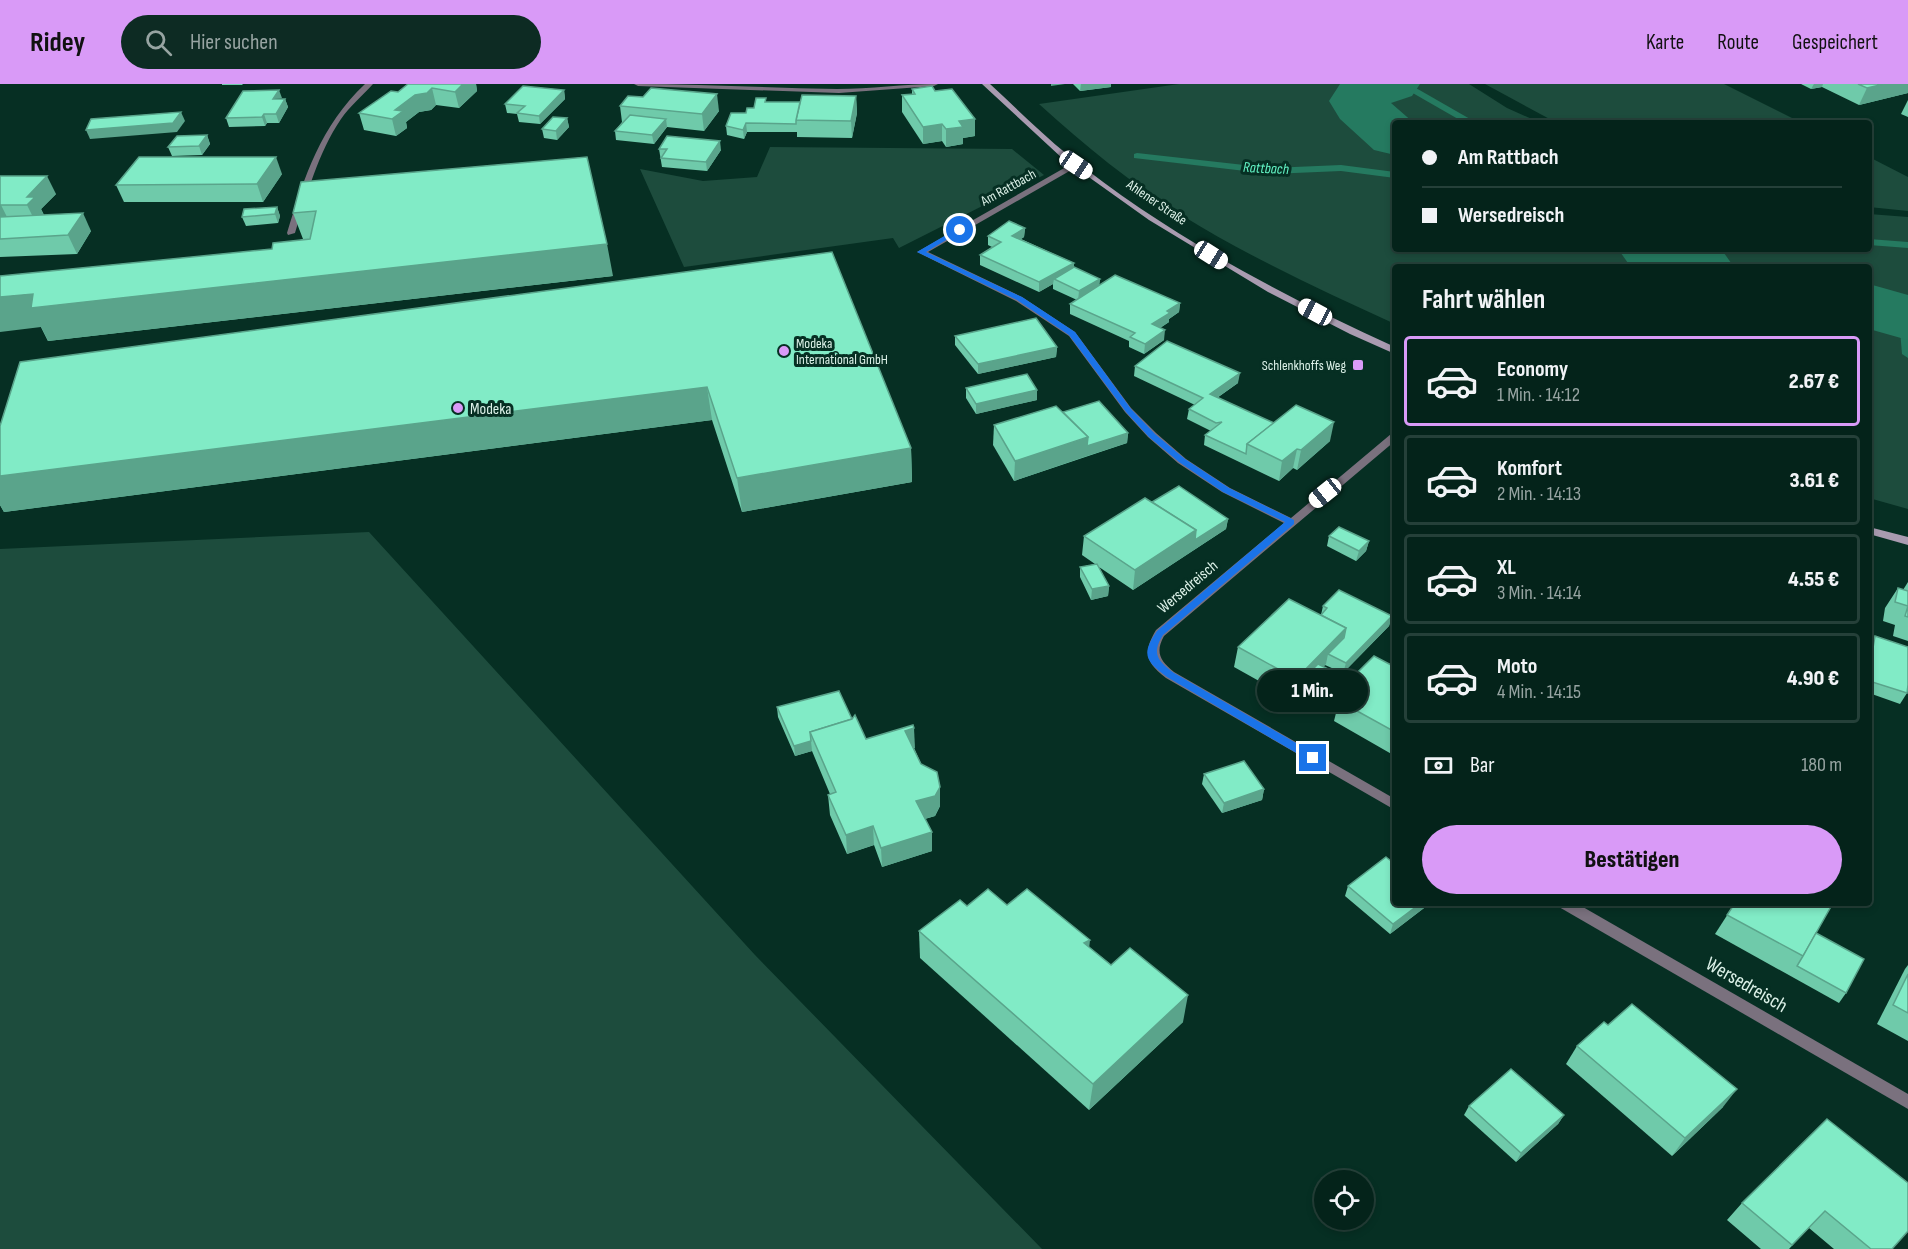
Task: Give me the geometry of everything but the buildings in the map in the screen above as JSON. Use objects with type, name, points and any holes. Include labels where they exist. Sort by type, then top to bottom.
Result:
[{"type":"main road","name":"Ahlener Straße","points":[[986,84],[1076,165],[1231,268],[1392,349]]},
{"type":"main road","points":[[1872,531],[1908,541]]},
{"type":"street","points":[[291,233],[317,151],[334,121],[369,84]]},
{"type":"street","points":[[638,84],[839,91],[934,84]]},
{"type":"street","name":"Am Rattbach","points":[[1076,165],[921,252],[1020,299],[1072,334],[1128,411],[1182,461],[1226,490],[1291,522]]},
{"type":"street","name":"Wersedreisch","points":[[1392,438],[1160,633],[1153,644],[1151,655],[1156,664],[1170,675],[1392,803]]},
{"type":"street","name":"Wersedreisch","points":[[1569,906],[1908,1102]]},
{"type":"green space","points":[[1179,84],[1469,84],[1507,108],[1534,120],[1392,120],[1392,252],[1872,252],[1872,214],[1908,217],[1908,509],[1872,499],[1872,264],[1392,264],[1392,323],[1261,260],[1183,216],[1145,191],[1109,163],[1039,104]]},
{"type":"green space","points":[[1485,84],[1724,84],[1796,120],[1551,120]]},
{"type":"green space","points":[[770,147],[1012,149],[1044,175],[899,248],[893,238],[684,267],[640,169],[703,181],[757,177]]},
{"type":"green space","points":[[1872,159],[1908,177],[1908,211],[1872,207]]},
{"type":"green space","points":[[369,532],[755,955],[1042,1249],[0,1249],[0,549]]},
{"type":"waterway","points":[[1392,84],[1361,95],[1357,101],[1360,107],[1392,134]]},
{"type":"waterway","points":[[1402,84],[1467,120]]},
{"type":"waterway","name":"Rattbach","points":[[1137,156],[1271,171],[1341,168],[1392,175]]},
{"type":"waterway","points":[[1872,242],[1908,245]]},
{"type":"waterway","points":[[1659,252],[1692,264]]},
{"type":"waterway","points":[[1872,306],[1908,319]]},
{"type":"waterway","points":[[1905,318],[1908,354]]},
{"type":"place","name":"Modeka International GmbH","points":[[784,351]]},
{"type":"place","name":"Schlenkhoffs Weg","points":[[1358,365]]},
{"type":"place","name":"Modeka","points":[[458,408]]},
{"type":"route","points":[[960,230],[921,252],[1020,299],[1072,334],[1128,411],[1182,461],[1226,490],[1291,522],[1160,633],[1153,644],[1151,655],[1156,664],[1170,675],[1313,758]]}]
